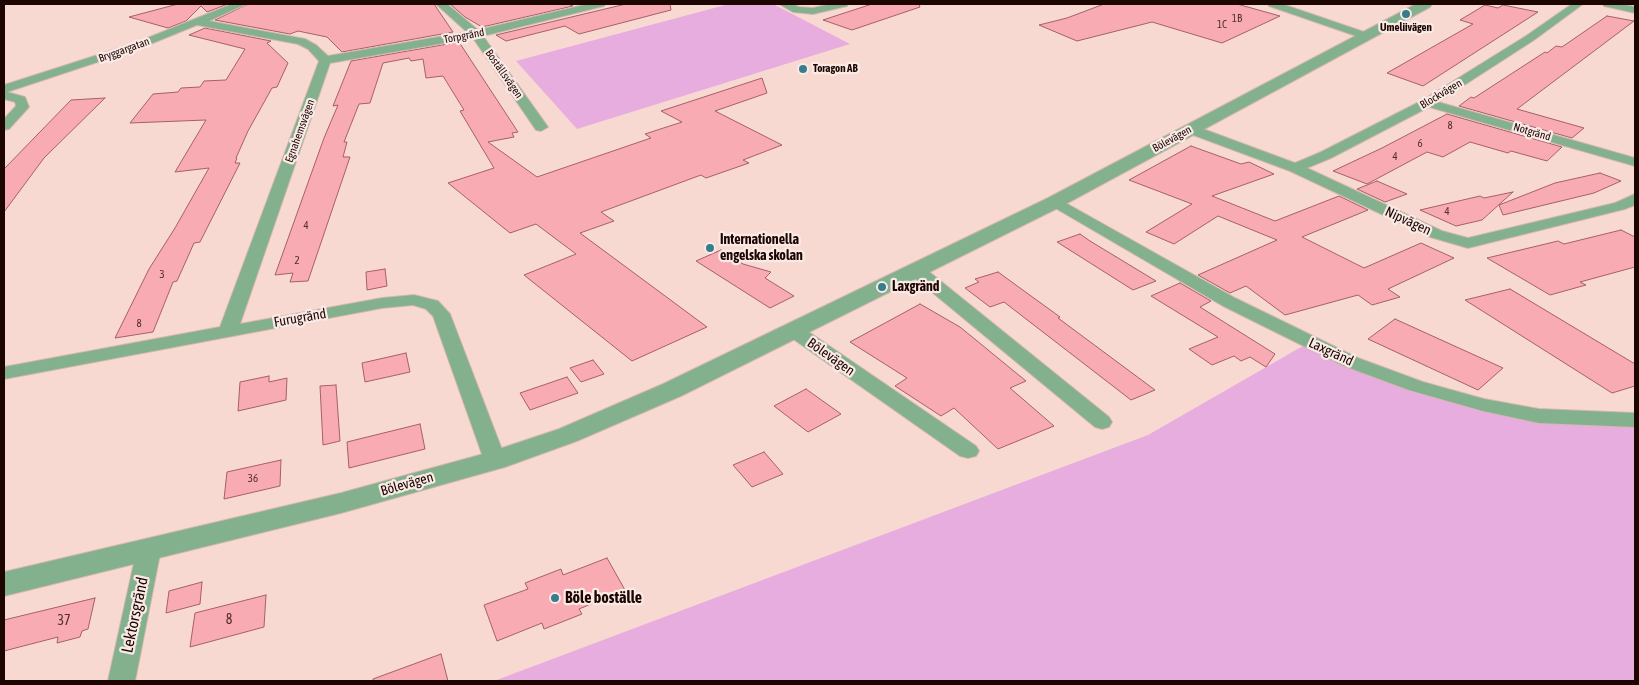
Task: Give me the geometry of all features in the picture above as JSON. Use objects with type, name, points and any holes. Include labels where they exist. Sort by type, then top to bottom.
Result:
[{"type":"street","name":"Bryggargatan","points":[[4,88],[124,50],[242,4]]},
{"type":"street","name":"Boställsvägen","points":[[441,4],[476,34],[541,127]]},
{"type":"street","name":"Torpgränd","points":[[325,60],[476,34],[600,4]]},
{"type":"street","points":[[784,4],[797,10],[813,11],[843,4]]},
{"type":"street","points":[[1273,4],[1366,36]]},
{"type":"street","name":"Bölevägen","points":[[4,584],[341,502],[495,460],[568,435],[672,390],[1055,202],[1425,4]]},
{"type":"street","name":"Blockvägen","points":[[1295,168],[1326,155],[1428,103],[1530,38],[1578,4]]},
{"type":"street","points":[[1608,4],[1635,10]]},
{"type":"street","points":[[197,22],[301,41],[312,47],[325,60]]},
{"type":"street","name":"Egnahemsvägen","points":[[228,331],[325,60]]},
{"type":"street","points":[[4,95],[20,100],[23,107],[4,126]]},
{"type":"street","name":"Notgränd","points":[[1428,103],[1635,162]]},
{"type":"street","name":"Nipvägen","points":[[1190,129],[1295,168],[1436,234],[1468,243],[1620,206],[1635,198]]},
{"type":"street","name":"Laxgränd","points":[[1055,202],[1229,302],[1360,365],[1416,386],[1483,405],[1539,416],[1635,420]]},
{"type":"street","points":[[916,270],[1102,422]]},
{"type":"street","name":"Furugränd","points":[[4,374],[382,303],[414,300],[432,305],[441,314],[495,460]]},
{"type":"street","name":"Bölevägen","points":[[793,330],[968,451]]},
{"type":"street","name":"Lektorsgränd","points":[[122,681],[150,549]]},
{"type":"shaded area","points":[[729,4],[773,4],[850,44],[577,129],[516,61]]},
{"type":"shaded area","points":[[1315,339],[1356,358],[1458,393],[1533,408],[1635,414],[1635,681],[494,681],[1148,435]]},
{"type":"building","points":[[178,4],[228,4],[207,12],[201,6],[186,21],[168,28],[129,17]]},
{"type":"building","points":[[248,4],[434,4],[453,32],[342,52],[327,37],[298,31],[290,34],[215,20]]},
{"type":"building","points":[[450,4],[568,4],[573,6],[482,27],[465,17]]},
{"type":"building","points":[[626,4],[670,4],[671,10],[579,34],[565,26],[506,41],[496,35]]},
{"type":"building","points":[[872,4],[919,4],[920,7],[852,30],[823,20]]},
{"type":"building","points":[[1104,4],[1237,4],[1280,16],[1222,43],[1152,22],[1077,41],[1039,25],[1067,18]]},
{"type":"building","points":[[1485,5],[1498,8],[1503,5],[1538,12],[1423,86],[1387,73],[1473,24],[1460,20]]},
{"type":"building","points":[[1607,16],[1634,21],[1517,109],[1584,128],[1572,138],[1459,106],[1545,52],[1547,53],[1556,46],[1562,47]]},
{"type":"building","points":[[205,28],[271,41],[267,43],[288,63],[277,87],[272,88],[248,131],[236,158],[235,163],[240,163],[200,242],[194,243],[177,281],[173,282],[153,332],[115,338],[149,269],[209,168],[175,172],[206,120],[130,123],[153,94],[178,92],[181,88],[200,87],[204,81],[226,80],[245,49],[189,35]]},
{"type":"building","points":[[459,42],[518,132],[512,133],[514,137],[488,142],[537,177],[651,138],[645,134],[682,122],[661,111],[762,78],[767,93],[715,111],[782,145],[743,160],[749,163],[706,178],[701,175],[601,212],[614,221],[580,233],[707,327],[632,361],[524,275],[576,254],[536,224],[510,233],[448,183],[494,168],[460,111],[464,110],[443,76],[426,78],[423,59],[411,61],[409,58],[383,63],[370,103],[359,104],[344,142],[347,142],[343,157],[350,157],[308,281],[290,282],[293,273],[275,275],[324,138],[338,105],[333,106],[351,61]]},
{"type":"building","points":[[105,98],[44,158],[4,212],[4,169],[71,100]]},
{"type":"building","points":[[1447,114],[1562,147],[1547,161],[1511,151],[1508,153],[1470,142],[1443,157],[1427,152],[1367,184],[1333,171],[1382,148]]},
{"type":"building","points":[[1191,146],[1241,164],[1249,162],[1274,174],[1212,196],[1275,221],[1339,196],[1368,210],[1302,237],[1364,268],[1421,243],[1454,258],[1388,289],[1400,297],[1372,305],[1358,295],[1285,315],[1246,286],[1230,293],[1198,275],[1277,240],[1218,216],[1174,244],[1146,232],[1192,204],[1129,180]]},
{"type":"building","points":[[1600,173],[1621,181],[1594,193],[1503,215],[1499,205],[1555,183]]},
{"type":"building","points":[[1377,181],[1407,194],[1385,202],[1357,189]]},
{"type":"building","points":[[1513,192],[1482,220],[1456,226],[1420,210],[1480,196],[1484,198]]},
{"type":"building","points":[[1621,230],[1635,237],[1635,267],[1580,282],[1586,285],[1550,295],[1487,258],[1558,241],[1564,244]]},
{"type":"building","points":[[1080,234],[1156,281],[1133,290],[1057,242]]},
{"type":"building","points":[[721,250],[743,264],[771,272],[765,278],[794,296],[770,308],[696,261]]},
{"type":"building","points":[[385,269],[387,286],[367,290],[366,272]]},
{"type":"building","points":[[998,272],[1155,390],[1131,400],[1004,302],[990,307],[965,288],[979,282],[975,279]]},
{"type":"building","points":[[1180,283],[1211,301],[1200,307],[1275,354],[1266,367],[1250,357],[1241,361],[1234,356],[1212,365],[1189,349],[1218,337],[1151,296]]},
{"type":"building","points":[[1510,289],[1635,364],[1635,386],[1612,393],[1465,300]]},
{"type":"building","points":[[920,304],[960,327],[1026,381],[1010,388],[1054,426],[998,449],[954,408],[941,416],[895,386],[907,378],[850,342]]},
{"type":"building","points":[[1395,319],[1503,368],[1478,390],[1368,339]]},
{"type":"building","points":[[406,353],[410,372],[365,382],[362,363]]},
{"type":"building","points":[[593,360],[604,374],[581,382],[570,368]]},
{"type":"building","points":[[269,376],[269,382],[287,378],[286,400],[238,411],[240,382]]},
{"type":"building","points":[[567,377],[578,393],[530,410],[520,393]]},
{"type":"building","points":[[336,385],[340,441],[323,445],[320,386]]},
{"type":"building","points":[[806,389],[841,414],[808,432],[774,406]]},
{"type":"building","points":[[420,424],[425,449],[349,468],[347,442]]},
{"type":"building","points":[[764,452],[783,474],[752,487],[733,465]]},
{"type":"building","points":[[281,460],[280,486],[224,499],[227,472]]},
{"type":"building","name":"Böle boställe","points":[[607,558],[625,590],[579,609],[582,614],[544,629],[542,623],[497,641],[484,605],[528,589],[525,583],[561,569],[563,575]]},
{"type":"building","points":[[202,582],[200,604],[166,613],[169,591]]},
{"type":"building","points":[[266,595],[264,627],[190,647],[195,613]]},
{"type":"building","points":[[95,598],[88,629],[82,631],[80,637],[57,643],[58,637],[4,651],[4,620]]},
{"type":"building","points":[[441,654],[448,681],[373,681],[373,679]]},
{"type":"place","name":"Umeliivägen","points":[[1406,14]]},
{"type":"place","name":"Toragon AB","points":[[803,69]]},
{"type":"place","name":"Internationella engelska skolan","points":[[710,248]]},
{"type":"place","name":"Laxgränd","points":[[882,287]]},
{"type":"place","name":"Böle boställe","points":[[555,598]]}]
